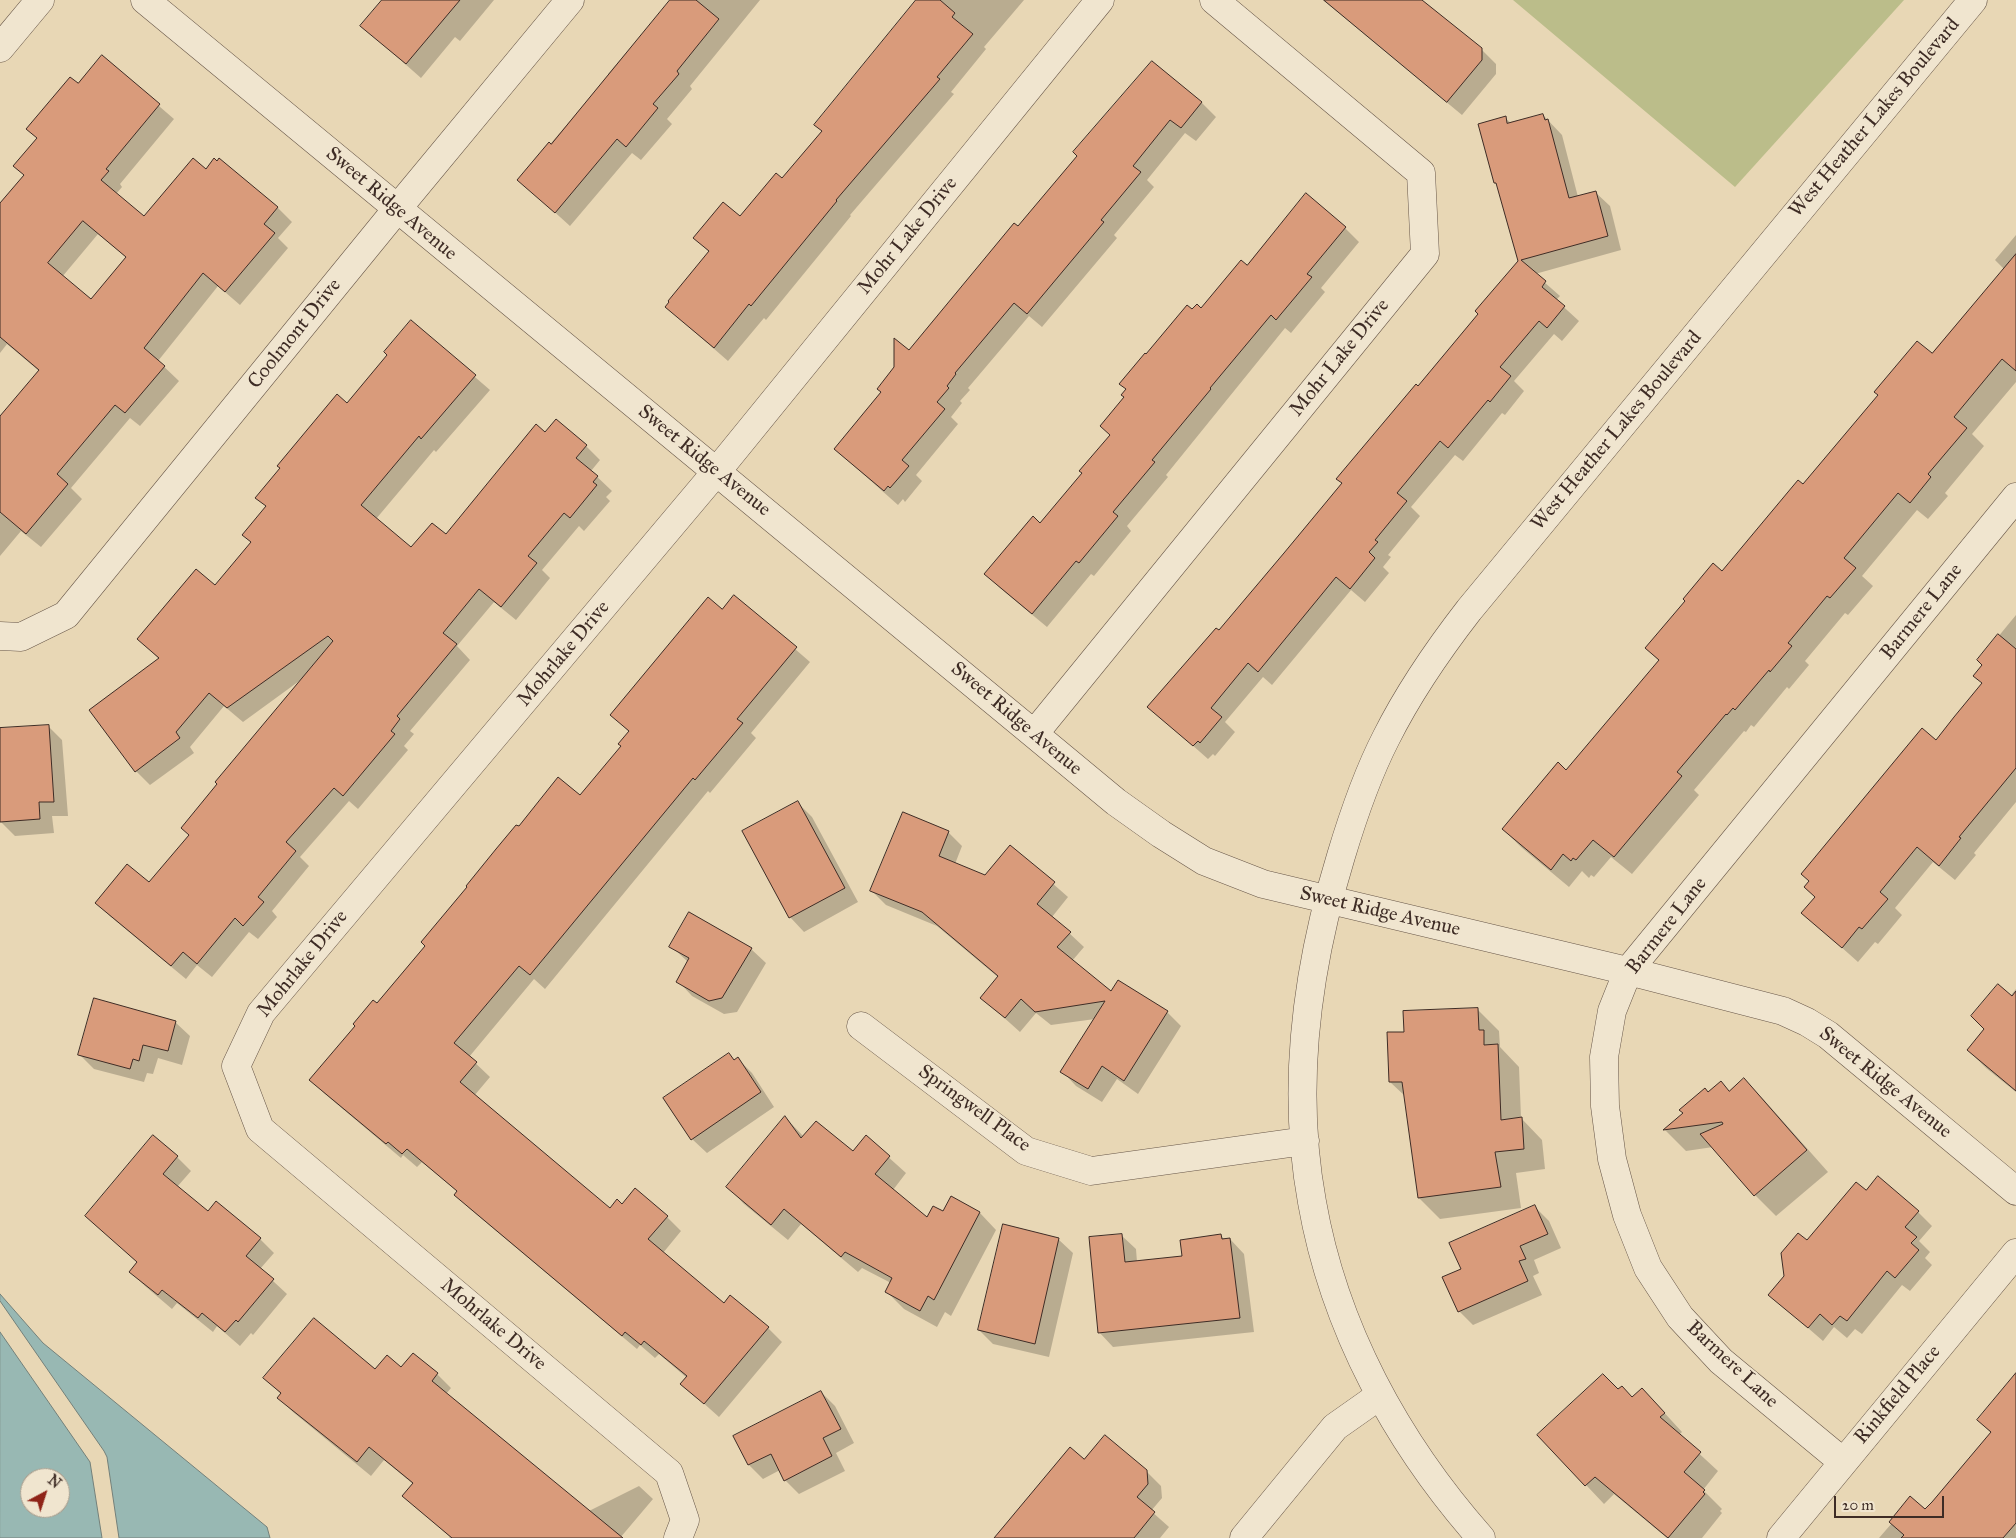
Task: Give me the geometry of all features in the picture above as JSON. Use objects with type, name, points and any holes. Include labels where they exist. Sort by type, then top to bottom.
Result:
[{"type":"street","points":[[0,48],[40,0]]},
{"type":"street","name":"Sweet Ridge Avenue","points":[[145,0],[1116,802],[1161,834],[1204,861],[1263,884],[1628,971],[1783,1011],[1807,1022],[1828,1035],[2016,1191]]},
{"type":"street","name":"Coolmont Drive","points":[[0,636],[21,637],[66,615],[570,0]]},
{"type":"street","name":"Mohr Lake Drive","points":[[717,471],[1100,0]]},
{"type":"street","name":"Mohr Lake Drive","points":[[1034,734],[1425,254],[1421,173],[1214,0]]},
{"type":"street","name":"West Heather Lakes Boulevard","points":[[1481,1538],[1432,1478],[1380,1396],[1349,1330],[1327,1267],[1312,1202],[1305,1141],[1303,1080],[1306,1024],[1315,958],[1328,900],[1351,823],[1367,779],[1386,737],[1434,656],[1475,602],[1973,0]]},
{"type":"street","name":"Mohrlake Drive","points":[[678,1538],[685,1520],[669,1474],[260,1129],[236,1066],[261,1013],[717,471]]},
{"type":"street","name":"Barmere Lane","points":[[1843,1462],[1721,1361],[1680,1317],[1648,1268],[1626,1216],[1612,1159],[1605,1106],[1604,1057],[1612,1011],[1628,971],[2016,498]]},
{"type":"street","name":"Springwell Place","points":[[861,1026],[1026,1151],[1092,1171],[1305,1141]]},
{"type":"street","name":"Rinkfield Place","points":[[1781,1538],[2016,1253]]},
{"type":"street","points":[[1244,1538],[1335,1427],[1380,1396]]},
{"type":"green space","points":[[1513,0],[1904,0],[1735,187]]},
{"type":"water","points":[[0,1294],[43,1343],[267,1527],[270,1538],[119,1538],[107,1457],[0,1301]]},
{"type":"water","points":[[0,1332],[90,1462],[102,1538],[0,1538]]},
{"type":"building","points":[[382,0],[460,0],[406,64],[360,26]]},
{"type":"building","points":[[670,0],[696,0],[719,19],[677,71],[679,74],[653,104],[658,108],[626,147],[617,139],[555,213],[517,180],[549,142],[551,144]]},
{"type":"building","points":[[916,0],[940,0],[955,13],[952,17],[973,34],[937,77],[940,79],[836,200],[751,306],[749,304],[714,348],[665,307],[709,251],[693,238],[723,202],[740,216],[776,173],[782,178],[822,131],[814,125]]},
{"type":"building","points":[[1324,0],[1422,0],[1482,48],[1482,60],[1447,102]]},
{"type":"building","points":[[102,55],[160,104],[106,169],[109,171],[101,180],[144,216],[193,158],[206,169],[214,158],[217,161],[219,158],[278,207],[264,224],[275,233],[225,292],[203,273],[144,348],[165,366],[125,413],[115,405],[57,474],[68,484],[26,534],[0,512],[0,416],[39,370],[0,337],[0,203],[24,175],[13,166],[37,138],[26,129],[70,77],[78,83]],"holes":[[[83,221],[126,257],[91,299],[48,263]]]},
{"type":"building","points":[[1152,61],[1202,102],[1181,128],[1170,120],[1133,166],[1141,172],[1101,220],[1104,222],[1027,314],[1014,303],[955,373],[947,386],[949,388],[937,402],[945,409],[902,460],[909,466],[890,488],[888,486],[884,491],[834,449],[881,392],[877,389],[894,367],[894,338],[909,350],[1014,223],[1018,226],[1077,156],[1073,152]]},
{"type":"building","points":[[1543,114],[1545,120],[1548,119],[1569,198],[1596,191],[1608,236],[1521,260],[1546,281],[1542,287],[1565,306],[1547,328],[1539,321],[1500,367],[1511,376],[1490,402],[1488,400],[1448,448],[1440,441],[1397,493],[1407,501],[1375,540],[1378,542],[1369,552],[1375,558],[1350,589],[1336,577],[1258,672],[1248,663],[1211,708],[1222,717],[1200,743],[1198,741],[1193,746],[1147,707],[1216,628],[1219,630],[1284,553],[1342,483],[1336,479],[1416,384],[1418,386],[1478,314],[1475,311],[1518,261],[1478,124],[1506,116],[1507,123]]},
{"type":"building","points":[[1306,193],[1346,227],[1307,274],[1312,277],[1276,320],[1271,315],[1210,388],[1152,460],[1155,462],[1113,512],[1118,516],[1079,563],[1076,561],[1032,614],[984,574],[1033,516],[1040,523],[1082,473],[1079,471],[1110,435],[1100,426],[1124,397],[1121,395],[1126,389],[1119,384],[1145,353],[1187,305],[1192,309],[1197,304],[1201,308],[1241,260],[1247,265]]},
{"type":"building","points":[[2016,254],[2016,371],[2002,359],[1954,417],[1967,428],[1928,474],[1931,477],[1910,503],[1898,493],[1844,558],[1856,568],[1830,598],[1827,596],[1788,643],[1792,646],[1770,672],[1769,670],[1735,710],[1733,708],[1726,714],[1677,772],[1682,776],[1614,857],[1593,840],[1576,860],[1573,858],[1571,861],[1563,854],[1551,870],[1502,829],[1558,762],[1566,770],[1659,660],[1645,648],[1685,601],[1683,599],[1713,563],[1722,571],[1798,480],[1803,484],[1878,395],[1874,392],[1917,341],[1932,353]]},
{"type":"building","points":[[411,320],[476,375],[421,439],[419,436],[361,505],[411,547],[432,523],[446,534],[536,424],[545,432],[556,419],[587,445],[576,458],[598,476],[593,482],[597,485],[570,518],[564,513],[528,556],[537,563],[501,607],[479,589],[443,633],[457,644],[397,716],[400,719],[391,731],[395,734],[343,796],[334,788],[286,842],[296,851],[258,897],[264,902],[243,926],[235,918],[197,964],[183,952],[171,966],[95,903],[127,864],[149,882],[189,835],[181,828],[217,784],[215,782],[333,641],[328,636],[227,708],[209,693],[176,732],[180,738],[135,772],[89,710],[159,658],[137,639],[196,569],[215,585],[251,542],[242,535],[266,506],[255,498],[280,468],[277,466],[337,394],[347,403],[387,355],[384,352]]},
{"type":"building","points":[[734,595],[797,647],[737,719],[743,723],[695,780],[693,778],[530,975],[519,966],[454,1043],[477,1062],[460,1082],[610,1208],[617,1199],[622,1204],[635,1188],[668,1216],[648,1239],[724,1303],[730,1295],[769,1327],[704,1404],[680,1384],[687,1376],[644,1341],[641,1345],[625,1332],[622,1336],[454,1195],[457,1191],[407,1149],[402,1154],[388,1142],[386,1144],[309,1080],[355,1026],[353,1024],[373,1000],[377,1003],[425,946],[421,942],[496,849],[516,825],[519,826],[558,777],[580,795],[621,746],[618,744],[629,731],[610,715],[708,597],[722,609]]},
{"type":"building","points":[[1998,634],[2016,649],[2016,768],[1959,837],[1961,838],[1939,866],[1917,847],[1880,892],[1888,899],[1862,929],[1859,927],[1842,948],[1801,913],[1815,897],[1804,887],[1809,881],[1801,874],[1922,728],[1936,740],[1982,683],[1973,676],[1982,665],[1977,660]]},
{"type":"building","points":[[49,725],[54,802],[39,802],[40,819],[0,822],[0,728]]},
{"type":"building","points":[[798,801],[845,888],[789,918],[742,831]]},
{"type":"building","points":[[903,812],[949,831],[939,856],[985,875],[1010,845],[1055,882],[1037,904],[1071,932],[1057,947],[1111,991],[1118,980],[1168,1011],[1124,1081],[1102,1066],[1088,1089],[1060,1072],[1105,1001],[1035,1012],[1021,999],[1005,1018],[980,998],[998,976],[922,912],[870,891]]},
{"type":"building","points":[[689,912],[752,948],[722,998],[709,1001],[676,982],[689,958],[669,947]]},
{"type":"building","points":[[1998,984],[2012,996],[2016,991],[2016,1091],[1967,1050],[1984,1029],[1971,1016]]},
{"type":"building","points":[[94,998],[176,1021],[168,1051],[143,1045],[139,1061],[133,1059],[130,1069],[78,1055]]},
{"type":"building","points":[[1478,1008],[1479,1030],[1484,1030],[1484,1045],[1498,1044],[1501,1120],[1522,1117],[1524,1149],[1495,1152],[1501,1187],[1418,1198],[1402,1082],[1389,1082],[1387,1032],[1404,1032],[1403,1011]]},
{"type":"building","points":[[729,1053],[734,1060],[738,1057],[761,1092],[691,1140],[663,1098]]},
{"type":"building","points":[[1744,1078],[1807,1150],[1754,1196],[1700,1134],[1723,1124],[1722,1122],[1663,1130],[1683,1113],[1679,1110],[1705,1088],[1708,1092],[1721,1081],[1729,1091]]},
{"type":"building","points":[[785,1116],[801,1138],[816,1121],[853,1151],[866,1135],[890,1156],[875,1174],[927,1217],[933,1206],[943,1211],[951,1196],[980,1212],[934,1300],[928,1296],[920,1311],[885,1292],[892,1278],[845,1252],[841,1257],[784,1209],[771,1225],[726,1187]]},
{"type":"building","points":[[153,1135],[178,1156],[163,1174],[208,1211],[216,1201],[261,1238],[246,1256],[274,1279],[238,1322],[236,1320],[225,1332],[202,1313],[198,1318],[162,1290],[158,1295],[129,1272],[137,1262],[85,1216]]},
{"type":"building","points":[[1878,1176],[1919,1211],[1905,1227],[1917,1237],[1911,1243],[1919,1250],[1895,1278],[1887,1271],[1847,1321],[1840,1316],[1832,1325],[1820,1314],[1808,1328],[1768,1295],[1784,1276],[1781,1253],[1798,1233],[1807,1240],[1856,1182],[1866,1190]]},
{"type":"building","points":[[1535,1205],[1548,1234],[1520,1246],[1526,1259],[1519,1261],[1528,1281],[1458,1312],[1442,1277],[1461,1269],[1449,1243]]},
{"type":"building","points":[[1003,1224],[1059,1238],[1035,1344],[978,1330]]},
{"type":"building","points":[[1122,1234],[1125,1262],[1182,1256],[1180,1240],[1221,1234],[1222,1239],[1230,1238],[1240,1318],[1098,1333],[1089,1237]]},
{"type":"building","points":[[314,1318],[375,1369],[387,1355],[401,1367],[413,1353],[438,1373],[432,1381],[623,1538],[452,1538],[402,1496],[413,1483],[369,1447],[357,1462],[277,1398],[281,1393],[263,1378]]},
{"type":"building","points":[[2016,1373],[2016,1523],[2003,1538],[1901,1538],[1904,1535],[1889,1522],[1910,1496],[1925,1509],[1932,1502],[1991,1432],[1977,1420]]},
{"type":"building","points":[[1603,1374],[1618,1389],[1622,1386],[1632,1397],[1642,1388],[1665,1413],[1660,1417],[1701,1452],[1684,1472],[1705,1490],[1703,1492],[1705,1494],[1668,1538],[1595,1477],[1585,1486],[1537,1435]]},
{"type":"building","points":[[821,1391],[841,1429],[823,1438],[832,1456],[784,1481],[771,1454],[748,1465],[733,1436]]},
{"type":"building","points":[[1105,1435],[1147,1470],[1148,1484],[1137,1497],[1155,1512],[1134,1538],[994,1538],[1070,1447],[1084,1459]]}]
